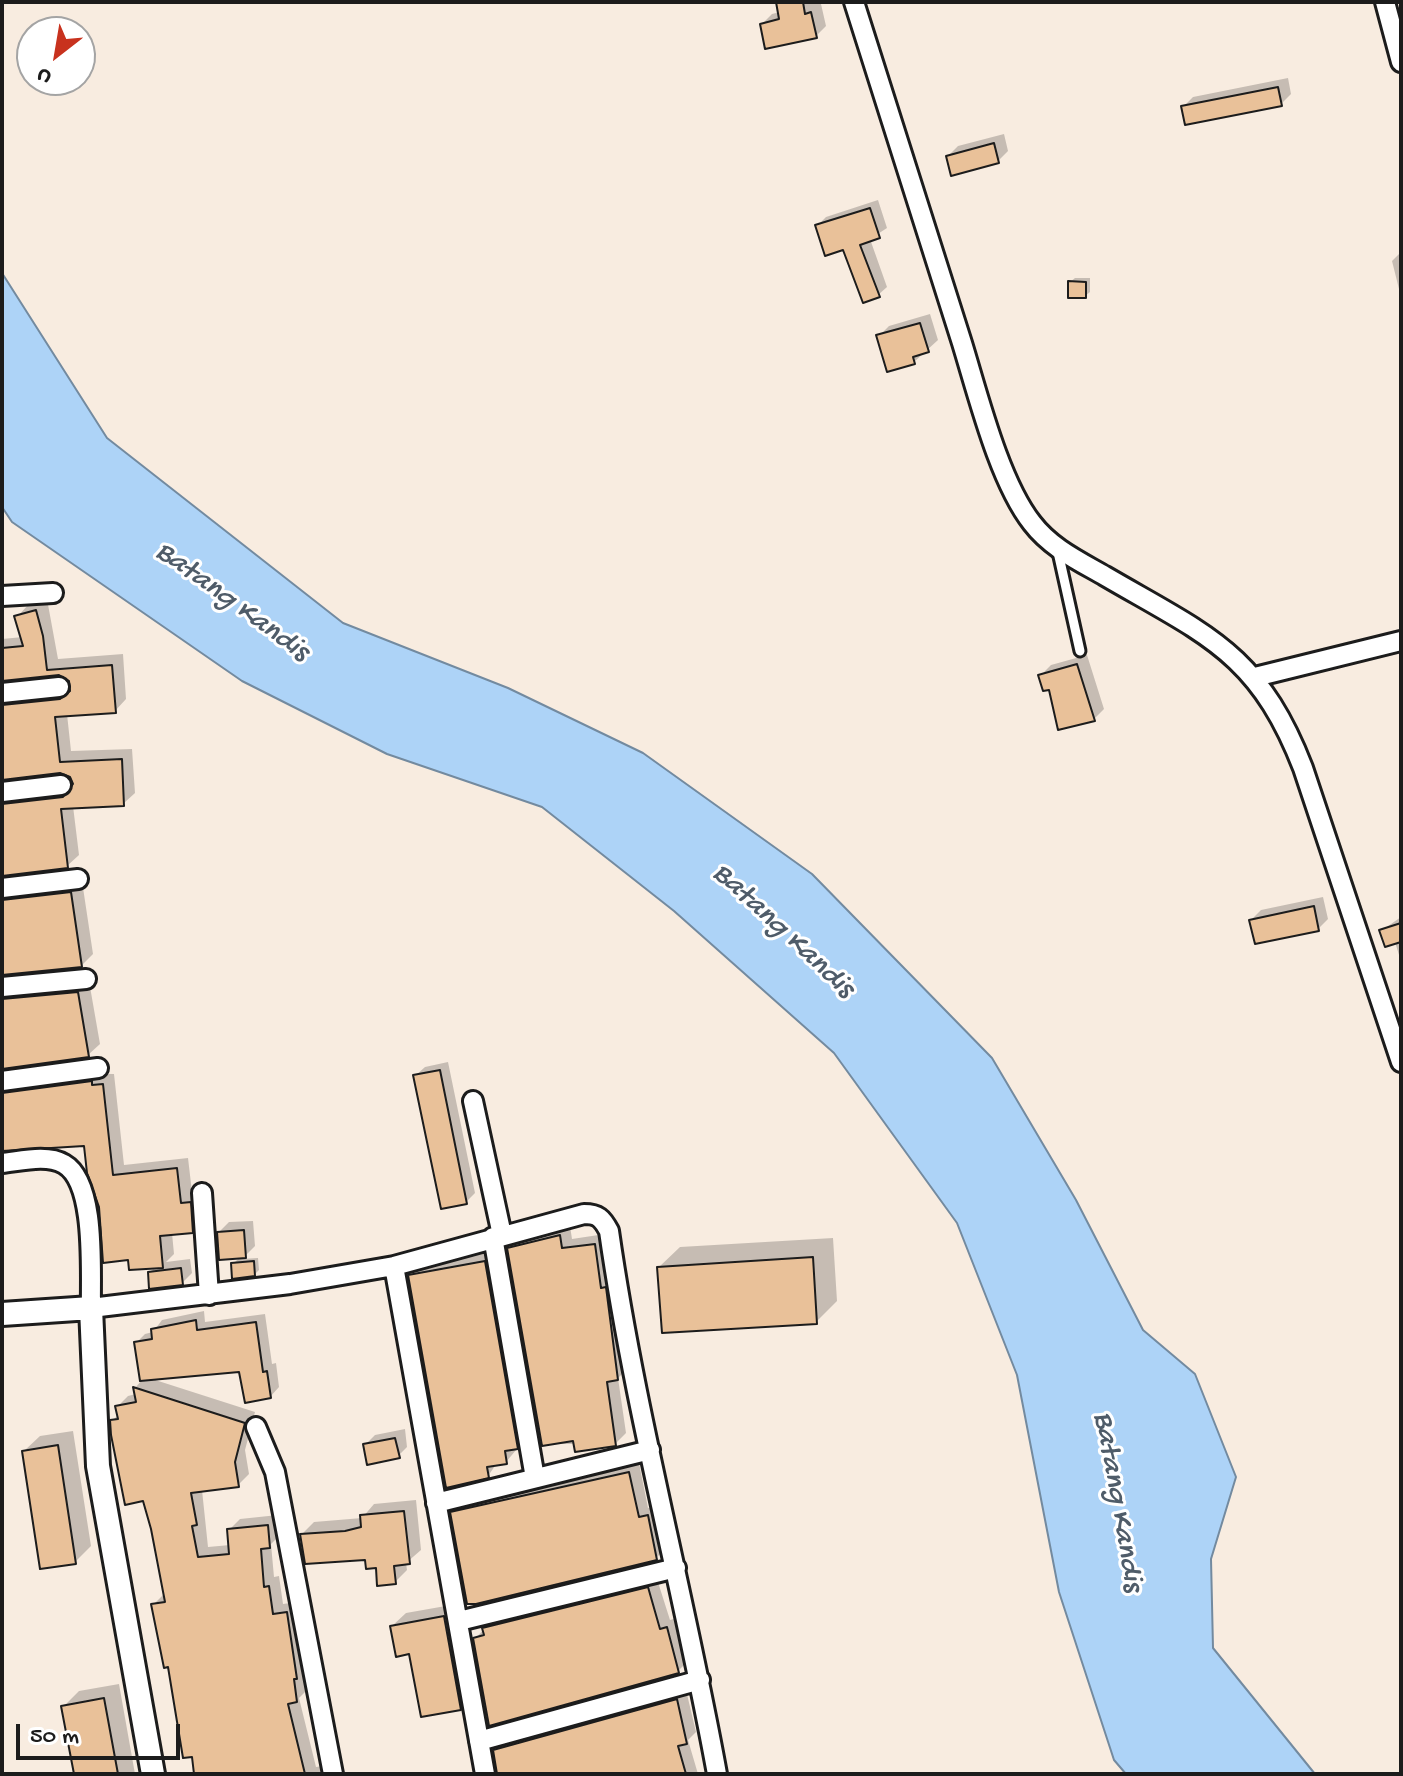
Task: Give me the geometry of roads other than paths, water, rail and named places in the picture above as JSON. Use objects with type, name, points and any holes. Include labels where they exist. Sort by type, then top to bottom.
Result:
[{"type":"street","points":[[854,2],[990,433],[1029,520],[1057,548],[1213,639],[1255,677],[1286,725],[1303,768],[1401,1062]]},
{"type":"street","points":[[1385,2],[1401,62]]},
{"type":"street","points":[[2,596],[53,593]]},
{"type":"street","points":[[1255,677],[1401,641]]},
{"type":"street","points":[[2,693],[59,687]]},
{"type":"street","points":[[2,792],[61,785]]},
{"type":"street","points":[[2,888],[78,879]]},
{"type":"street","points":[[2,987],[86,979]]},
{"type":"street","points":[[2,1081],[98,1068]]},
{"type":"street","points":[[473,1101],[535,1478]]},
{"type":"street","points":[[2,1163],[55,1161],[77,1176],[85,1201],[98,1466],[153,1774]]},
{"type":"street","points":[[202,1193],[209,1295]]},
{"type":"street","points":[[2,1314],[209,1295],[394,1266],[497,1236],[584,1214],[596,1214],[609,1231],[621,1318],[700,1680],[717,1774]]},
{"type":"street","points":[[394,1266],[485,1774]]},
{"type":"street","points":[[256,1427],[275,1472],[333,1774]]},
{"type":"street","points":[[436,1503],[650,1450]]},
{"type":"street","points":[[459,1621],[676,1568]]},
{"type":"street","points":[[479,1741],[700,1680]]},
{"type":"lane","points":[[1057,548],[1080,651]]},
{"type":"water","name":"Batang Kandis","points":[[2,273],[107,438],[343,623],[508,688],[643,753],[812,874],[992,1058],[1076,1200],[1143,1330],[1195,1374],[1236,1477],[1211,1559],[1213,1648],[1315,1774],[1126,1774],[1114,1760],[1059,1592],[1017,1375],[957,1223],[834,1053],[674,911],[542,807],[387,754],[242,681],[12,522],[2,507]]}]
